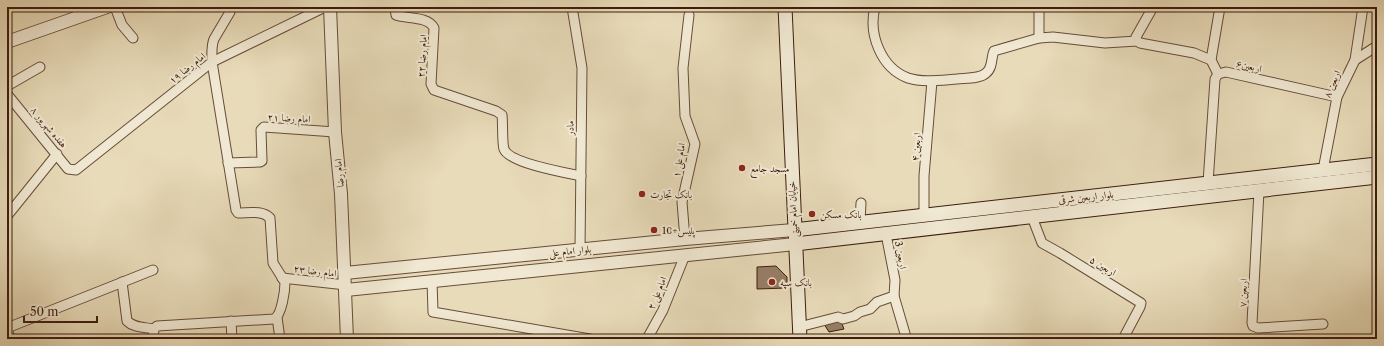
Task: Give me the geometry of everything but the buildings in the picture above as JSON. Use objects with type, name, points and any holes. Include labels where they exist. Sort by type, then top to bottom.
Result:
[{"type":"main road","name":"خیابان امام خمینی","points":[[785,7],[799,333]]},
{"type":"main road","name":"بلوار اربعین شرقی","points":[[794,230],[1377,164]]},
{"type":"main road","name":"بلوار اربعین شرقی","points":[[795,244],[1377,177]]},
{"type":"street","points":[[7,42],[78,12],[107,7]]},
{"type":"street","points":[[115,7],[122,25],[133,38]]},
{"type":"street","name":"امام رضا ۱۹","points":[[76,170],[212,62],[325,7]]},
{"type":"street","name":"امام رضا","points":[[330,7],[335,132],[341,194],[346,288],[347,339]]},
{"type":"street","name":"امام رضا ۲۲","points":[[395,7],[396,15],[426,21],[432,24],[434,28],[431,84],[434,90],[496,111],[502,115],[504,148],[508,154],[537,167],[581,176]]},
{"type":"street","name":"مادر","points":[[572,7],[582,68],[580,250]]},
{"type":"street","points":[[875,7],[873,13],[876,43],[885,60],[896,72],[910,78],[932,81],[975,77],[986,74],[991,64],[994,51],[1039,38],[1053,37],[1105,43],[1137,41],[1140,43],[1194,52],[1210,60],[1218,74],[1215,79],[1208,183]]},
{"type":"street","points":[[1039,7],[1039,38]]},
{"type":"street","points":[[1137,41],[1136,37],[1154,7]]},
{"type":"street","points":[[1210,60],[1220,7]]},
{"type":"street","name":"اربعین ۸","points":[[1323,170],[1337,97],[1355,60],[1363,7]]},
{"type":"street","points":[[230,12],[212,43],[212,62],[236,210],[238,213],[266,214],[270,218],[273,263],[285,282],[280,312],[277,317],[280,339]]},
{"type":"street","name":"امام علی ۱","points":[[685,239],[682,202],[695,144],[685,116],[683,68],[689,15]]},
{"type":"street","points":[[1355,60],[1377,46]]},
{"type":"street","points":[[7,86],[40,66]]},
{"type":"street","name":"اربعین۶","points":[[1218,74],[1226,72],[1337,97]]},
{"type":"street","name":"اربعین ۴","points":[[924,215],[924,176],[932,81]]},
{"type":"street","name":"هفده شهریور ۸","points":[[7,94],[68,169],[76,170]]},
{"type":"street","name":"امام رضا ۲۱","points":[[228,163],[262,161],[261,130],[264,127],[335,132]]},
{"type":"street","points":[[7,216],[57,154]]},
{"type":"street","name":"اربعین ۷","points":[[1259,191],[1253,326],[1258,328],[1323,324]]},
{"type":"street","points":[[860,222],[861,203]]},
{"type":"street","name":"اربعین ۵","points":[[1032,217],[1042,243],[1141,303],[1124,339]]},
{"type":"street","name":"بلوار امام علی","points":[[345,273],[685,239],[794,230]]},
{"type":"street","name":"اربعین 3","points":[[886,234],[894,280],[894,296],[907,338]]},
{"type":"street","name":"بلوار امام علی","points":[[346,288],[432,281],[795,244]]},
{"type":"street","name":"امام علی ۲","points":[[647,339],[663,310],[685,255]]},
{"type":"street","points":[[10,339],[7,328],[153,270]]},
{"type":"street","name":"امام رضا ۲۳","points":[[282,278],[346,288]]},
{"type":"street","points":[[432,281],[433,312],[590,339]]},
{"type":"street","points":[[122,282],[127,321],[131,325],[154,328],[161,326],[274,319],[277,317]]},
{"type":"street","points":[[799,333],[838,317],[843,319],[854,316],[860,312],[870,309],[877,302],[894,296]]},
{"type":"street","points":[[231,321],[232,339]]},
{"type":"street","points":[[153,339],[154,328]]},
{"type":"place","name":"مسجد جامع","points":[[742,168]]},
{"type":"place","name":"بانک تجارت","points":[[642,194]]},
{"type":"place","name":"بانک مسکن","points":[[812,214]]},
{"type":"place","name":"پلیس+10","points":[[654,230]]},
{"type":"place","name":"بانک سپه","points":[[772,282]]}]
